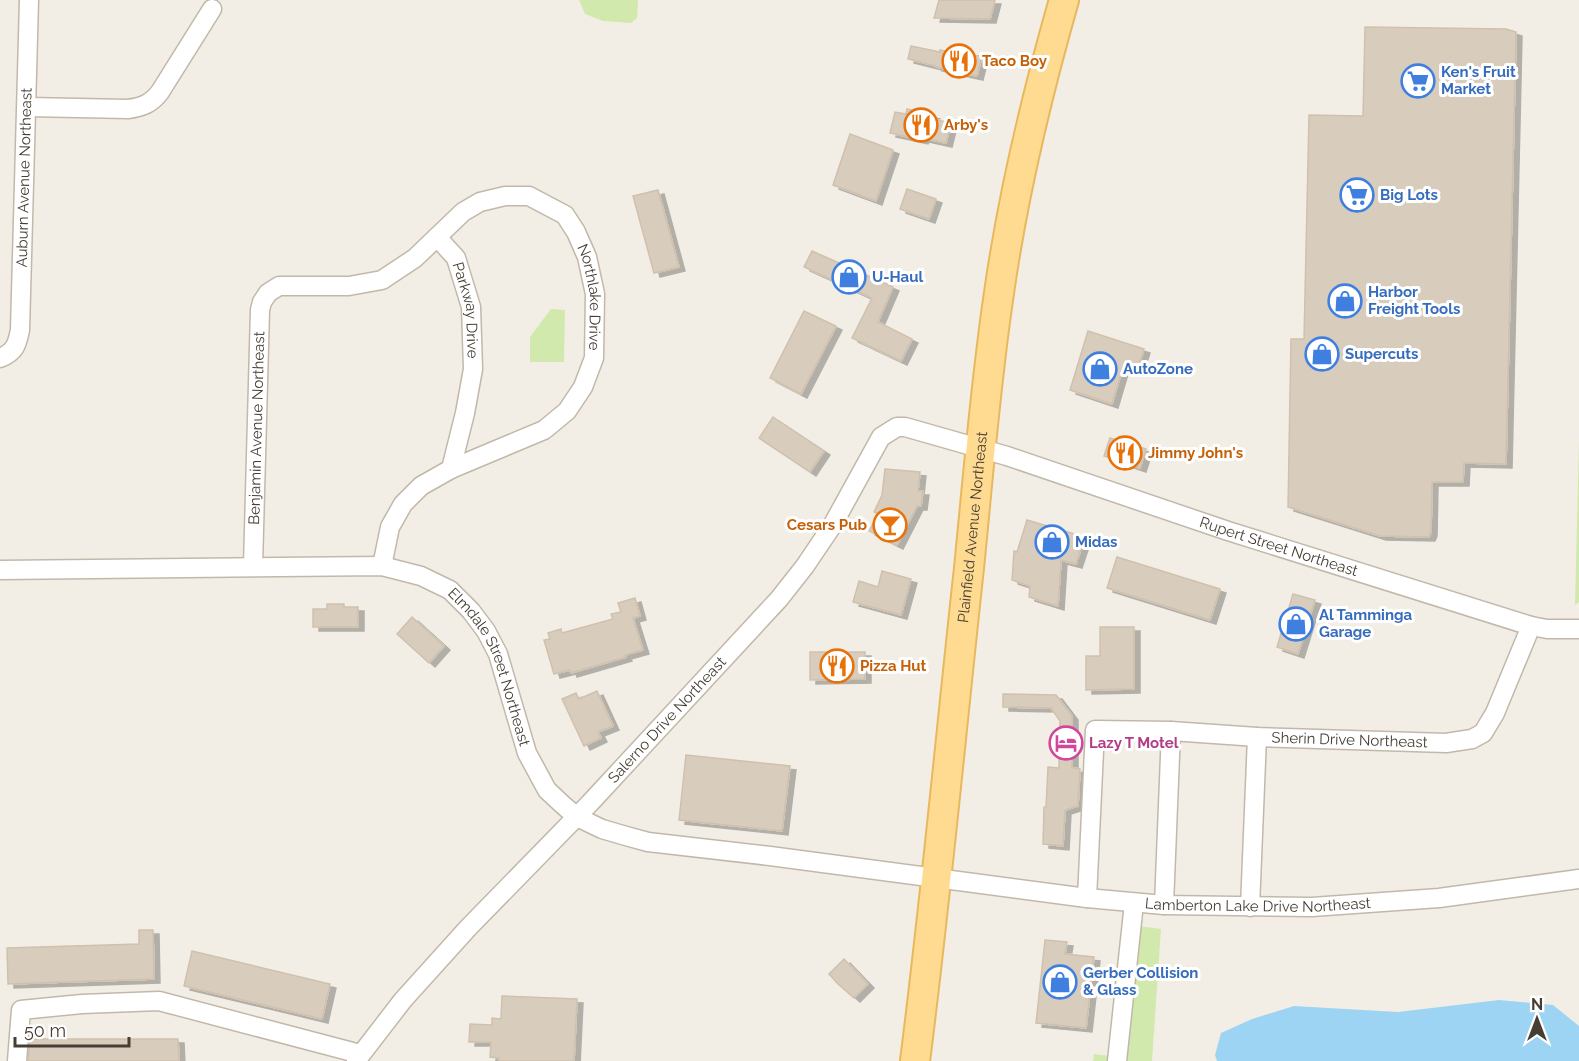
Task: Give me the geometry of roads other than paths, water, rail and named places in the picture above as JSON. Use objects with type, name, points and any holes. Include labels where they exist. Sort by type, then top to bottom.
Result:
[{"type":"main road","name":"Plainfield Avenue Northeast","points":[[915,1061],[928,962],[980,448],[998,301],[1017,190],[1048,55],[1064,0]]},
{"type":"street","name":"Auburn Avenue Northeast","points":[[5,356],[17,343],[20,330],[29,0]]},
{"type":"street","points":[[27,107],[128,109],[149,103],[160,92],[212,9]]},
{"type":"street","name":"Northlake Drive","points":[[382,566],[390,527],[403,504],[421,486],[451,469],[544,430],[567,411],[583,387],[594,358],[595,294],[587,257],[576,232],[565,215],[529,196],[506,196],[480,202],[463,212],[437,237]]},
{"type":"street","name":"Benjamin Avenue Northeast","points":[[253,566],[262,302],[268,293],[279,286],[349,286],[382,280],[415,258],[437,237]]},
{"type":"street","name":"Parkway Drive","points":[[437,237],[456,258],[471,307],[473,369],[451,469]]},
{"type":"street","name":"Salerno Drive Northeast","points":[[358,1058],[403,1000],[461,936],[577,817],[771,607],[797,576],[832,526],[881,436],[897,427],[905,427],[980,448]]},
{"type":"street","name":"Rupert Street Northeast","points":[[980,448],[1228,531],[1531,626],[1547,629],[1579,629]]},
{"type":"street","name":"Elmdale Street Northeast","points":[[0,570],[382,566],[421,576],[450,590],[471,611],[486,631],[498,654],[527,753],[547,790],[577,817],[602,830],[648,842],[936,878]]},
{"type":"street","name":"Sherin Drive Northeast","points":[[1087,898],[1095,730],[1172,731],[1257,737],[1446,743],[1472,739],[1483,733],[1495,713],[1531,626]]},
{"type":"street","points":[[1164,905],[1172,731]]},
{"type":"street","points":[[1250,907],[1257,737]]},
{"type":"street","name":"Lamberton Lake Drive Northeast","points":[[936,878],[1134,903],[1250,907],[1312,907],[1439,898],[1579,879]]},
{"type":"street","points":[[1117,1061],[1134,903]]},
{"type":"street","points":[[17,1061],[21,1010],[159,1000],[358,1058]]},
{"type":"water","points":[[1499,1000],[1553,1005],[1579,1026],[1579,1061],[1217,1061],[1215,1055],[1221,1033],[1252,1019],[1294,1006],[1398,1012]]},
{"type":"place","name":"Taco Boy","points":[[959,61]]},
{"type":"place","name":"Ken's Fruit Market","points":[[1418,81]]},
{"type":"place","name":"Arby's","points":[[921,125]]},
{"type":"place","name":"Big Lots","points":[[1357,195]]},
{"type":"place","name":"U-Haul","points":[[849,277]]},
{"type":"place","name":"Harbor Freight Tools","points":[[1345,301]]},
{"type":"place","name":"Supercuts","points":[[1322,354]]},
{"type":"place","name":"AutoZone","points":[[1100,369]]},
{"type":"place","name":"Jimmy John's","points":[[1125,453]]},
{"type":"place","name":"Cesars Pub","points":[[890,525]]},
{"type":"place","name":"Midas","points":[[1052,542]]},
{"type":"place","name":"Al Tamminga Garage","points":[[1296,624]]},
{"type":"place","name":"Pizza Hut","points":[[837,666]]},
{"type":"place","name":"Lazy T Motel","points":[[1066,743]]},
{"type":"place","name":"Gerber Collision & Glass","points":[[1060,982]]}]
